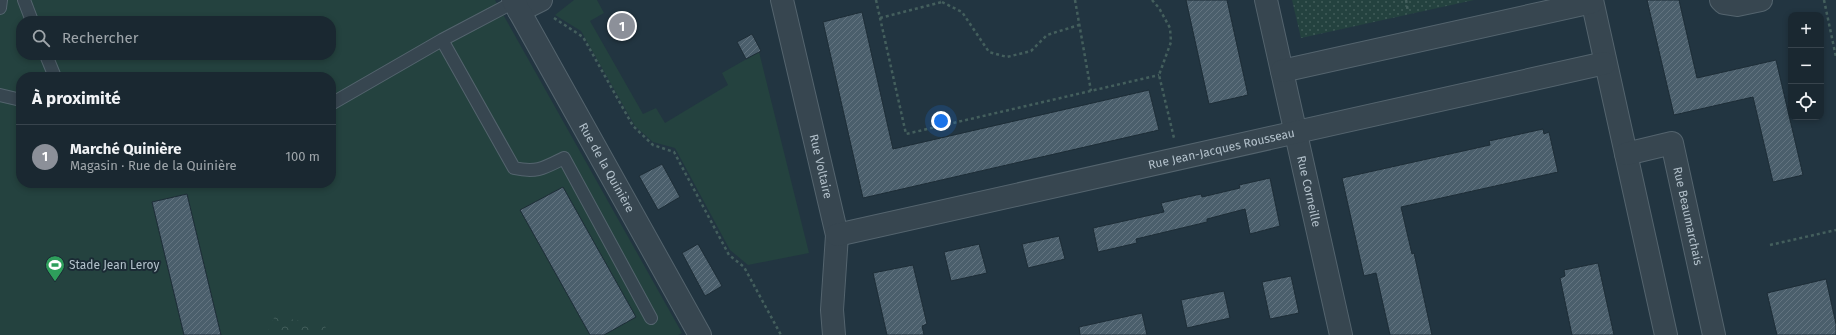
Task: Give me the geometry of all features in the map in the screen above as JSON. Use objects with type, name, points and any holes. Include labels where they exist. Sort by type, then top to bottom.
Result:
[{"type":"street","points":[[516,4],[541,0]]},
{"type":"street","name":"Rue Voltaire","points":[[782,0],[837,235],[832,310],[834,335]]},
{"type":"street","name":"Rue Corneille","points":[[1266,0],[1341,335]]},
{"type":"street","points":[[1721,0],[1724,3],[1737,5],[1761,0]]},
{"type":"street","points":[[1282,71],[1592,1],[1666,335]]},
{"type":"street","name":"Rue de la Quinière","points":[[516,4],[700,335]]},
{"type":"street","name":"Rue Jean-Jacques Rousseau","points":[[837,235],[1605,63]]},
{"type":"street","name":"Rue Beaumarchais","points":[[1626,154],[1672,144],[1714,335]]},
{"type":"lane","points":[[0,8],[1,0]]},
{"type":"lane","points":[[24,0],[30,16]]},
{"type":"lane","points":[[336,101],[442,40],[516,4]]},
{"type":"lane","points":[[442,40],[514,168],[530,171],[546,167],[564,158],[651,318]]},
{"type":"lane","points":[[48,60],[53,72]]},
{"type":"lane","points":[[0,95],[16,99]]},
{"type":"path","points":[[876,0],[906,134],[1160,75]]},
{"type":"path","points":[[1075,0],[1091,91]]},
{"type":"path","points":[[1152,0],[1159,8],[1170,28],[1171,42],[1160,75],[1176,145]]},
{"type":"path","points":[[1406,0],[1408,12]]},
{"type":"path","points":[[1824,0],[1836,57]]},
{"type":"path","points":[[880,18],[942,1],[962,12],[989,52],[1007,57],[1031,51],[1047,34],[1079,25]]},
{"type":"path","points":[[554,18],[583,37],[633,126],[653,145],[674,152],[729,255],[744,267],[781,335]]},
{"type":"path","points":[[1770,245],[1836,230]]},
{"type":"green space","points":[[0,0],[495,0],[682,333],[678,335],[0,335]]},
{"type":"green space","points":[[574,0],[597,0],[604,13],[590,21],[643,114],[656,108],[665,123],[728,85],[722,73],[759,52],[809,253],[748,265],[730,250],[675,148],[653,142],[635,126],[581,31],[555,15]]},
{"type":"green space","points":[[1292,0],[1474,0],[1301,38]]},
{"type":"green space","points":[[275,316],[325,326],[329,335],[266,335]]},
{"type":"building","points":[[1186,0],[1227,0],[1248,95],[1209,104]]},
{"type":"building","points":[[1647,0],[1679,0],[1697,78],[1776,60],[1788,111],[1788,120],[1790,120],[1803,175],[1773,182],[1753,97],[1674,115]]},
{"type":"building","points":[[862,12],[893,149],[1149,90],[1159,130],[863,198],[823,22]]},
{"type":"building","points":[[752,34],[761,51],[746,59],[737,42]]},
{"type":"building","points":[[1543,129],[1544,134],[1549,132],[1558,172],[1401,207],[1412,254],[1414,253],[1432,335],[1390,335],[1376,273],[1364,276],[1342,178],[1490,145],[1489,141]]},
{"type":"building","points":[[662,164],[680,197],[658,210],[639,176]]},
{"type":"building","points":[[1270,178],[1280,226],[1250,234],[1245,209],[1207,219],[1207,222],[1136,239],[1137,243],[1098,252],[1093,228],[1164,212],[1161,203],[1201,194],[1202,197],[1240,188],[1239,185]]},
{"type":"building","points":[[563,187],[636,317],[604,335],[590,335],[520,210]]},
{"type":"building","points":[[187,194],[221,335],[184,335],[152,202]]},
{"type":"building","points":[[1059,236],[1065,259],[1028,268],[1022,244]]},
{"type":"building","points":[[698,244],[722,286],[705,296],[682,253]]},
{"type":"building","points":[[979,244],[987,273],[951,281],[944,252]]},
{"type":"building","points":[[1598,263],[1614,335],[1572,335],[1560,278],[1565,276],[1564,270]]},
{"type":"building","points":[[913,265],[927,324],[922,326],[924,335],[887,335],[873,273]]},
{"type":"building","points":[[1291,276],[1299,313],[1270,319],[1262,282]]},
{"type":"building","points":[[1826,279],[1836,324],[1836,335],[1777,335],[1767,293]]},
{"type":"building","points":[[1224,291],[1230,318],[1187,328],[1181,300]]},
{"type":"building","points":[[1142,313],[1147,335],[1080,335],[1079,327]]},
{"type":"place","name":"Marché Quinière","points":[[622,26]]},
{"type":"place","name":"Stade Jean Leroy","points":[[55,282]]}]
